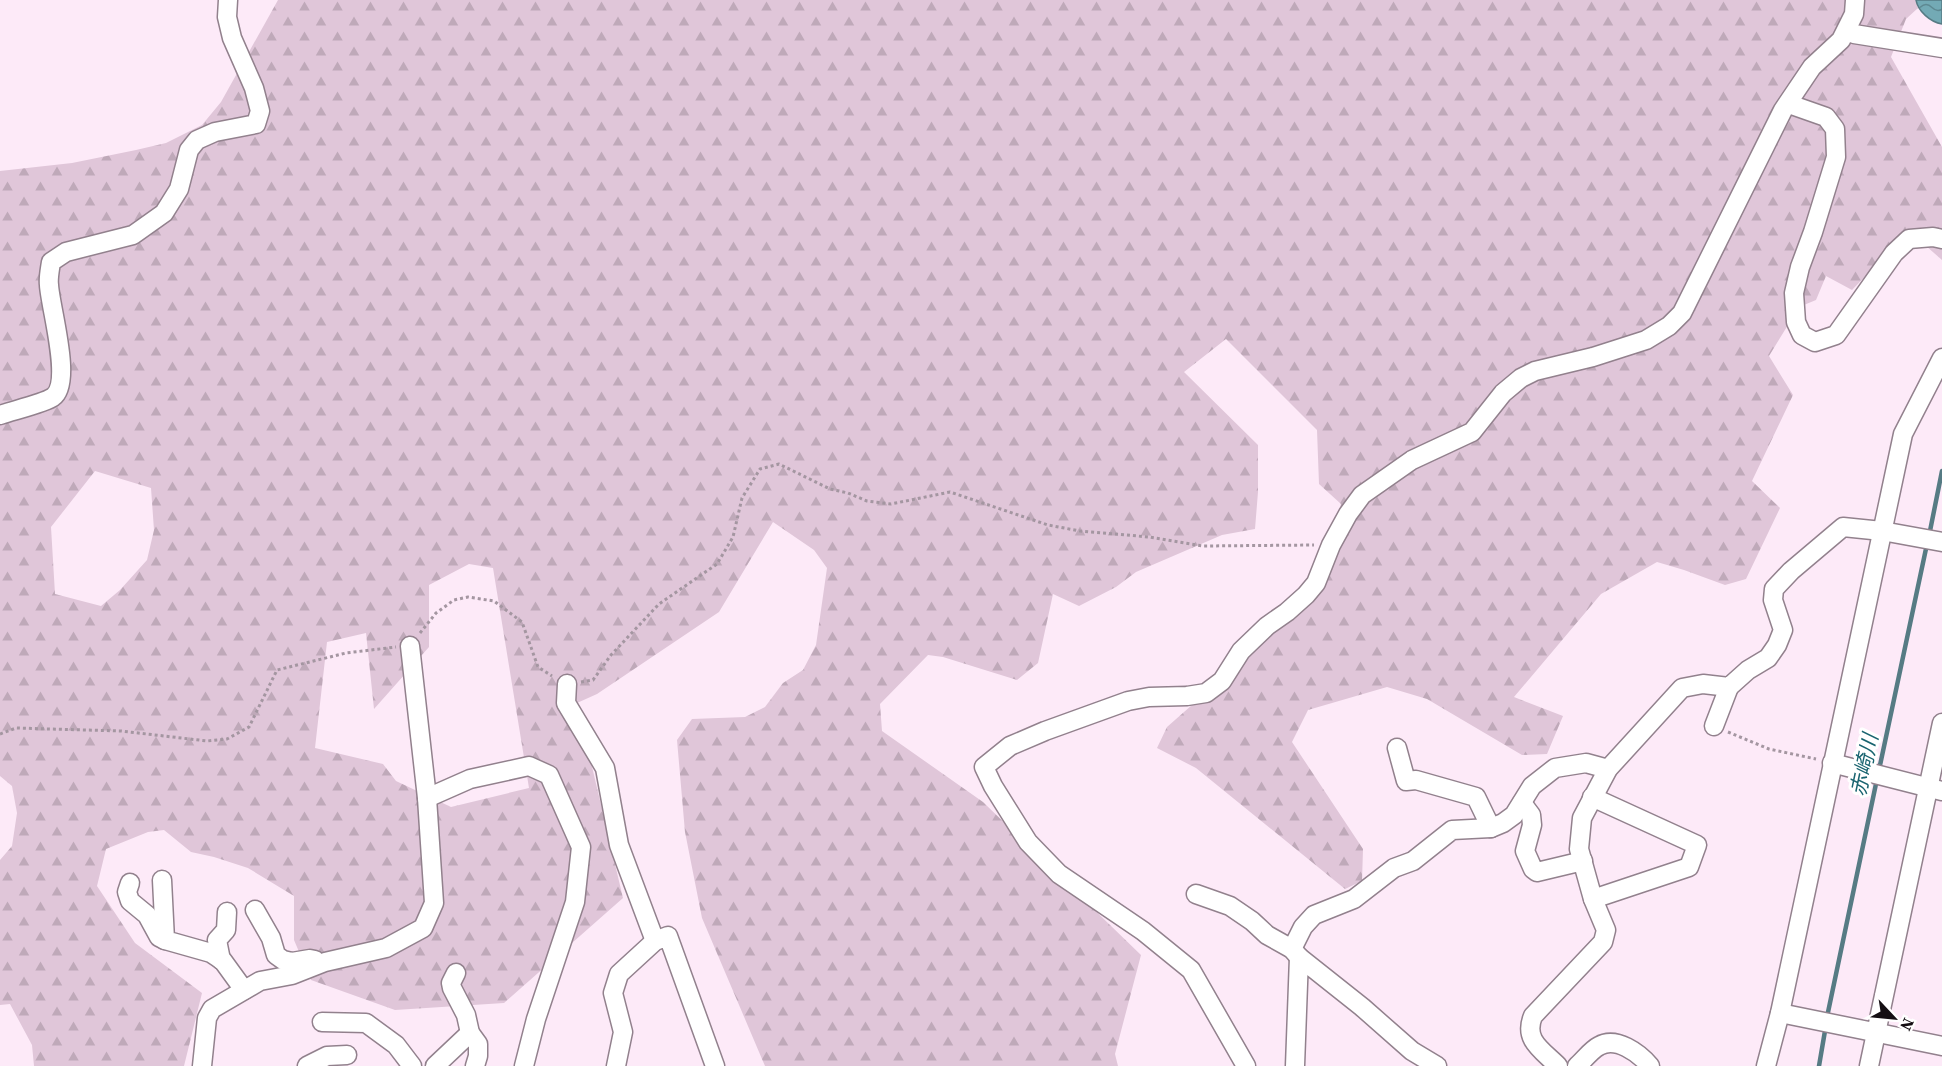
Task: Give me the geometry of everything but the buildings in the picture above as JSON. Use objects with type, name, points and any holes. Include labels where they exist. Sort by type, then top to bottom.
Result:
[{"type":"street","points":[[0,415],[53,397],[59,389],[61,372],[56,318],[48,285],[51,262],[66,252],[133,235],[164,213],[178,189],[189,150],[197,140],[215,132],[256,124],[260,111],[254,88],[232,38],[227,17],[228,0]]},
{"type":"street","points":[[1246,1066],[1191,970],[1143,931],[1059,874],[1028,842],[993,786],[984,767],[1010,746],[1128,701],[1149,697],[1206,693],[1222,681],[1241,651],[1267,626],[1306,595],[1316,583],[1331,545],[1348,514],[1362,495],[1412,460],[1472,432],[1503,393],[1521,378],[1535,371],[1593,357],[1646,340],[1669,327],[1682,313],[1783,110],[1812,67],[1841,40],[1854,14],[1855,0]]},
{"type":"street","points":[[1854,34],[1942,48]]},
{"type":"street","points":[[1788,104],[1826,117],[1835,129],[1836,156],[1814,232],[1800,267],[1794,293],[1796,322],[1802,335],[1815,342],[1836,335],[1894,253],[1909,239],[1933,237],[1942,239]]},
{"type":"street","points":[[1766,1066],[1780,1013],[1903,434],[1942,358]]},
{"type":"street","points":[[1714,726],[1729,687],[1748,670],[1768,658],[1777,645],[1783,630],[1773,600],[1774,589],[1791,571],[1843,527],[1882,531],[1942,542]]},
{"type":"street","points":[[202,1066],[207,1018],[212,1009],[260,981],[291,975],[325,962],[386,948],[423,928],[434,903],[427,798],[410,646]]},
{"type":"street","points":[[567,684],[566,703],[605,768],[619,845],[655,941]]},
{"type":"street","points":[[1558,1066],[1531,1038],[1528,1027],[1533,1016],[1597,951],[1603,942],[1606,930],[1593,899],[1579,849],[1582,818],[1608,769],[1682,688],[1703,684],[1729,687]]},
{"type":"street","points":[[1869,1066],[1935,790],[1942,723]]},
{"type":"street","points":[[1397,748],[1406,781],[1416,780],[1476,797],[1491,828]]},
{"type":"street","points":[[1295,1066],[1295,953],[1303,927],[1314,915],[1354,899],[1394,868],[1413,861],[1452,830],[1491,828],[1514,815],[1532,786],[1555,768],[1586,763],[1608,769]]},
{"type":"street","points":[[1832,763],[1935,790]]},
{"type":"street","points":[[427,798],[470,779],[529,766],[549,775],[581,847],[575,902],[536,1019],[524,1066]]},
{"type":"street","points":[[1592,797],[1697,845],[1689,867],[1593,899]]},
{"type":"street","points":[[1522,803],[1532,815],[1532,825],[1525,851],[1533,869],[1537,872],[1583,861]]},
{"type":"street","points":[[162,880],[165,940]]},
{"type":"street","points":[[130,883],[127,892],[130,901],[147,915],[159,937],[211,953],[221,960],[244,990]]},
{"type":"street","points":[[1196,894],[1230,906],[1252,921],[1267,936],[1295,953],[1362,1007],[1412,1051],[1436,1066]]},
{"type":"street","points":[[255,910],[271,938],[276,955],[292,962],[310,959],[325,962]]},
{"type":"street","points":[[221,960],[217,940],[226,930],[227,912]]},
{"type":"street","points":[[616,1066],[623,1032],[613,993],[619,974],[655,941],[668,936],[715,1066]]},
{"type":"street","points":[[456,973],[451,983],[466,1015],[470,1033],[478,1044],[475,1066]]},
{"type":"street","points":[[1780,1013],[1942,1046]]},
{"type":"street","points":[[322,1022],[366,1023],[396,1045],[412,1066]]},
{"type":"street","points":[[435,1066],[470,1033]]},
{"type":"street","points":[[1577,1066],[1599,1045],[1613,1044],[1630,1049],[1650,1066]]},
{"type":"street","points":[[307,1066],[327,1056],[347,1055]]},
{"type":"path","points":[[0,734],[16,728],[121,731],[207,741],[227,739],[249,727],[278,670],[346,653],[410,646],[436,614],[454,600],[468,597],[494,601],[522,622],[538,667],[567,684],[593,680],[611,655],[659,604],[717,564],[733,537],[742,498],[760,469],[778,464],[830,489],[867,501],[891,504],[951,492],[1048,525],[1080,531],[1149,537],[1203,546],[1331,545]]},
{"type":"path","points":[[1714,726],[1769,749],[1832,763]]},
{"type":"green space","points":[[278,0],[1916,0],[1918,8],[1906,19],[1891,57],[1942,147],[1942,260],[1909,231],[1852,290],[1826,276],[1816,300],[1799,307],[1769,356],[1793,395],[1752,481],[1780,508],[1746,579],[1725,585],[1657,562],[1601,594],[1514,697],[1563,716],[1547,754],[1522,755],[1427,699],[1387,687],[1308,710],[1292,742],[1363,849],[1362,881],[1345,889],[1196,768],[1157,748],[1167,727],[1318,594],[1341,504],[1319,484],[1317,430],[1226,339],[1184,372],[1258,445],[1255,529],[1222,535],[1136,572],[1116,587],[1079,606],[1053,594],[1038,663],[1017,680],[943,657],[928,655],[880,704],[882,731],[983,802],[1141,955],[1115,1054],[1118,1066],[765,1066],[702,918],[685,832],[677,740],[692,719],[745,717],[765,707],[783,683],[803,670],[816,645],[827,568],[814,550],[773,522],[719,612],[597,694],[577,703],[623,898],[504,1003],[395,1010],[311,980],[294,940],[294,896],[248,868],[191,852],[164,830],[148,832],[106,849],[97,886],[135,943],[202,993],[184,1066],[34,1066],[32,1045],[10,1004],[0,1005],[0,860],[12,846],[17,813],[12,786],[0,776],[0,171],[72,163],[166,143],[202,125],[221,102]],"holes":[[[95,471],[151,488],[154,530],[147,560],[120,590],[101,606],[55,594],[51,527]],[[469,564],[493,568],[529,788],[451,807],[396,781],[383,764],[315,748],[327,642],[366,633],[374,709],[429,647],[429,585]]]},
{"type":"water","points":[[1916,0],[1942,0],[1942,24],[1925,15]]},
{"type":"waterway","name":"赤崎川","points":[[1929,536],[1942,471]]},
{"type":"waterway","name":"赤崎川","points":[[1879,770],[1927,544]]},
{"type":"waterway","name":"赤崎川","points":[[1827,1017],[1877,779]]},
{"type":"waterway","name":"赤崎川","points":[[1819,1066],[1826,1025]]}]
